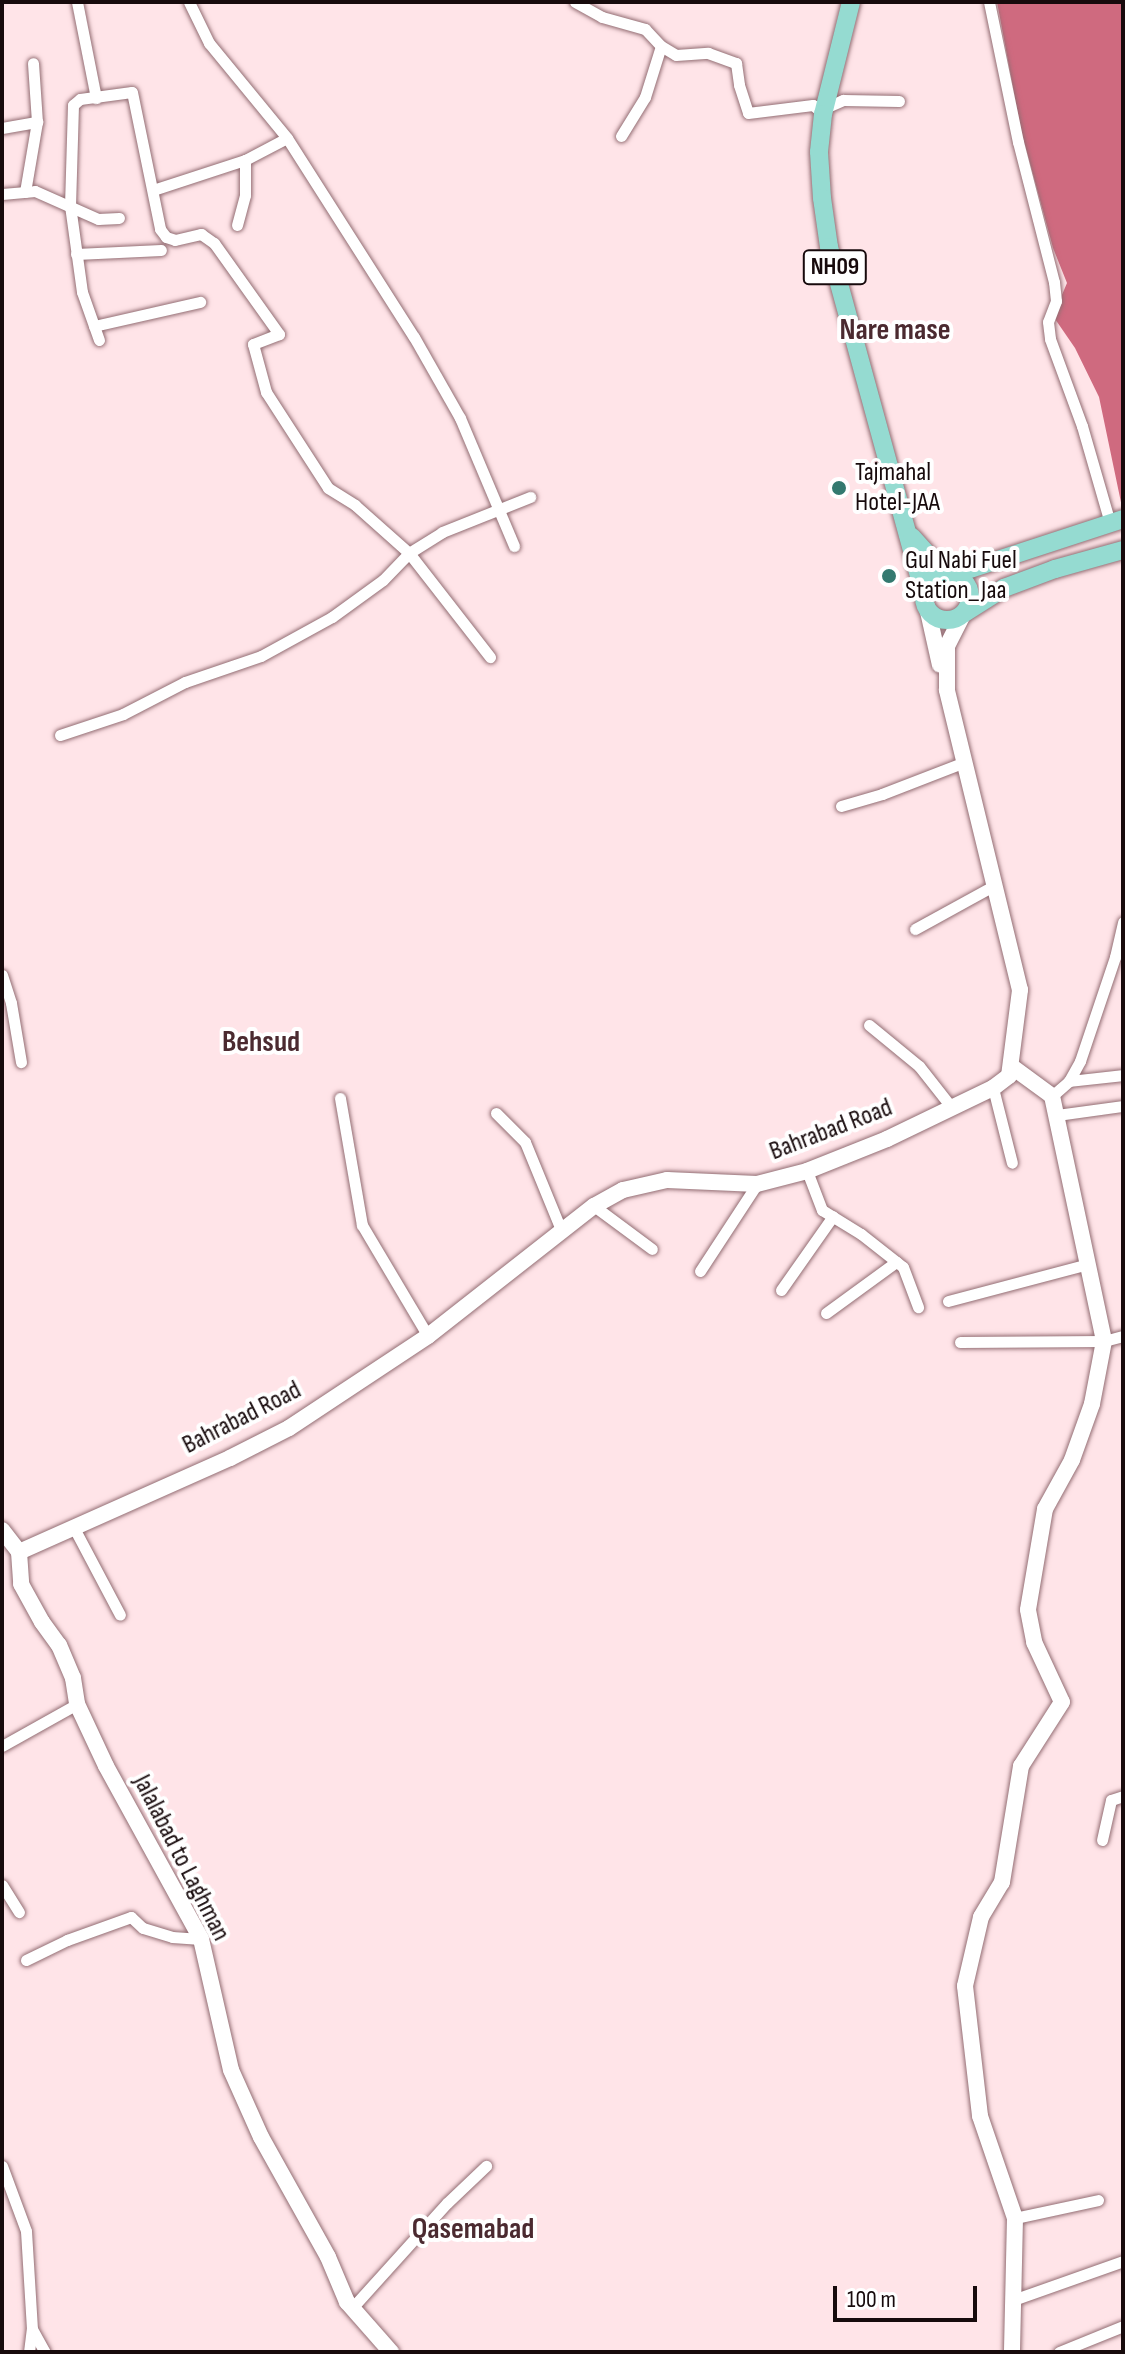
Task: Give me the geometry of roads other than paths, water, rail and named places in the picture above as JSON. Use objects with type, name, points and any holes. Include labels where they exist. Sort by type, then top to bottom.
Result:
[{"type":"main road","name":"NH09","points":[[851,2],[824,111],[819,152],[829,247],[926,602]]},
{"type":"main road","points":[[1117,521],[934,579],[926,602],[943,619],[963,614],[1017,583],[1123,550]]},
{"type":"main road","name":"NH09","points":[[906,528],[926,556],[940,568],[955,574]]},
{"type":"main road","points":[[955,574],[965,583],[970,595],[963,614]]},
{"type":"street","points":[[77,2],[96,98]]},
{"type":"street","points":[[189,2],[209,43],[287,138],[445,391],[514,546]]},
{"type":"street","points":[[575,2],[602,17],[645,29],[661,46],[676,55],[708,53],[736,63],[748,113],[813,105],[824,111],[843,100],[899,101]]},
{"type":"street","points":[[989,2],[1018,142],[1054,282],[1056,301],[1048,322],[1050,339],[1117,521]]},
{"type":"street","points":[[621,136],[645,97],[661,46]]},
{"type":"street","points":[[25,192],[37,122],[33,63]]},
{"type":"street","points":[[99,340],[82,292],[70,206],[73,105],[80,99],[132,92],[160,229],[166,237],[175,240],[208,236],[279,334],[253,344],[266,392],[328,488],[355,505],[409,553],[490,657]]},
{"type":"street","points":[[2,128],[37,122]]},
{"type":"street","points":[[153,190],[245,160],[287,138]]},
{"type":"street","points":[[237,225],[245,195],[245,160]]},
{"type":"street","points":[[2,194],[35,191],[98,219],[119,218]]},
{"type":"street","points":[[76,254],[161,250]]},
{"type":"street","points":[[94,326],[200,302]]},
{"type":"street","points":[[60,735],[123,714],[185,682],[261,656],[332,617],[383,580],[409,553],[442,532],[530,497]]},
{"type":"street","points":[[926,602],[1020,990],[1011,1066],[1052,1096],[1104,1341],[1092,1404],[1072,1460],[1045,1509],[1028,1610],[1034,1642],[1062,1702],[1021,1766],[1002,1882],[981,1917],[965,1986],[980,2116],[1015,2218],[1012,2352]]},
{"type":"street","points":[[947,690],[947,646],[963,614]]},
{"type":"street","points":[[841,806],[882,794],[965,762]]},
{"type":"street","points":[[915,929],[995,885]]},
{"type":"street","points":[[1052,1096],[1069,1081],[1115,957],[1123,922]]},
{"type":"street","points":[[2,975],[11,1003],[21,1062]]},
{"type":"street","points":[[869,1025],[919,1066],[952,1108]]},
{"type":"street","name":"Bahrabad Road","points":[[8,1542],[74,1528],[273,1437],[428,1336],[594,1206],[623,1190],[667,1180],[757,1184],[807,1171],[993,1088],[1009,1076],[1011,1066]]},
{"type":"street","points":[[1069,1081],[1123,1075]]},
{"type":"street","points":[[993,1088],[1012,1163]]},
{"type":"street","points":[[340,1098],[362,1225],[428,1336]]},
{"type":"street","points":[[1057,1115],[1123,1106]]},
{"type":"street","points":[[496,1113],[525,1142],[562,1232]]},
{"type":"street","points":[[807,1171],[817,1203],[896,1262],[908,1276],[918,1307]]},
{"type":"street","points":[[700,1271],[757,1184]]},
{"type":"street","points":[[594,1206],[652,1249]]},
{"type":"street","points":[[781,1290],[833,1216]]},
{"type":"street","points":[[826,1313],[896,1262]]},
{"type":"street","points":[[948,1301],[1088,1264]]},
{"type":"street","points":[[960,1342],[1104,1341],[1123,1336]]},
{"type":"street","points":[[74,1528],[120,1615]]},
{"type":"street","name":"Jalalabad to Laghman","points":[[8,1542],[21,1584],[59,1645],[73,1678],[77,1704],[106,1766],[201,1939],[236,2081],[261,2137],[352,2308],[391,2352]]},
{"type":"street","points":[[2,1746],[77,1704]]},
{"type":"street","points":[[1102,1840],[1111,1800],[1123,1796]]},
{"type":"street","points":[[2,1885],[19,1912]]},
{"type":"street","points":[[26,1960],[67,1940],[131,1917],[143,1928],[172,1937],[201,1939]]},
{"type":"street","points":[[2,2166],[26,2231],[32,2329],[29,2352]]},
{"type":"street","points":[[352,2308],[447,2203],[486,2166]]},
{"type":"street","points":[[1015,2218],[1098,2200]]},
{"type":"street","points":[[1013,2300],[1123,2261]]},
{"type":"street","points":[[1059,2352],[1123,2326]]},
{"type":"street","points":[[32,2329],[45,2352]]},
{"type":"place","name":"Tajmahal Hotel-JAA","points":[[839,488]]},
{"type":"place","name":"Gul Nabi Fuel Station_Jaa","points":[[889,576]]},
{"type":"district","name":"Nare mase","points":[[895,330]]},
{"type":"district","name":"Behsud","points":[[261,1042]]},
{"type":"district","name":"Qasemabad","points":[[473,2229]]}]
